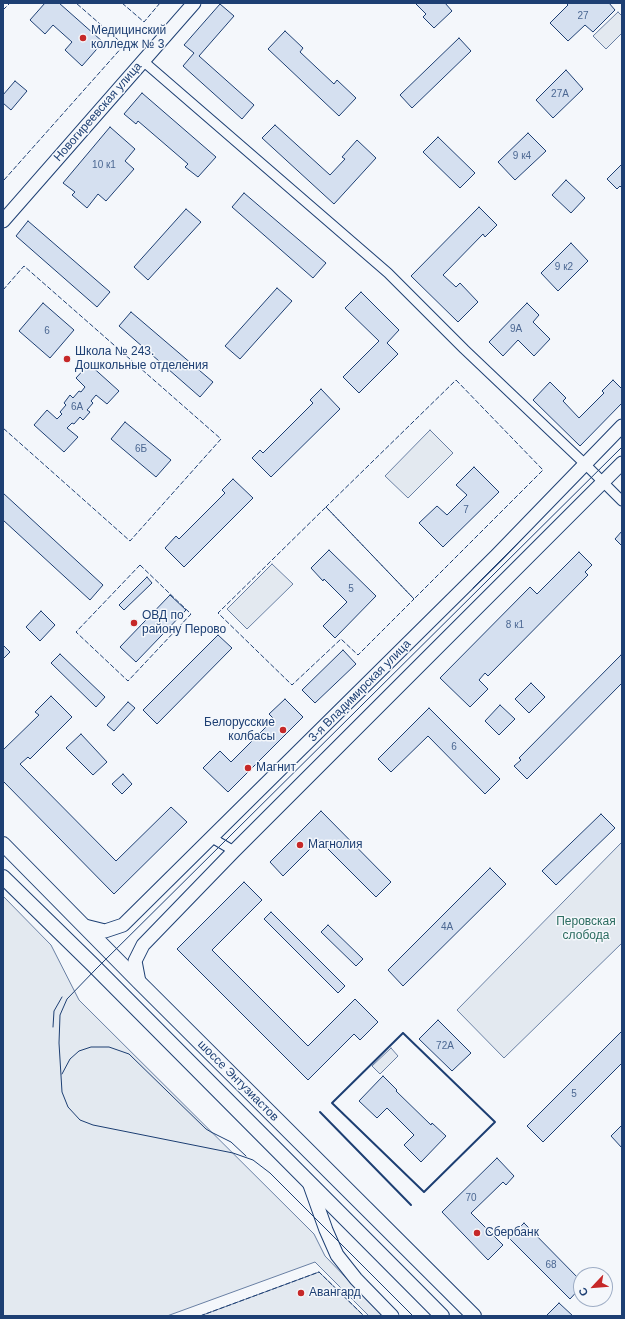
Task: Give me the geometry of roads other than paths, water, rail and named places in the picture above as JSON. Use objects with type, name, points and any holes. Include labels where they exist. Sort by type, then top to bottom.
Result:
[{"type":"main road","name":"шоссе Энтузиастов","points":[[3,844],[139,982],[474,1316]]},
{"type":"main road","name":"шоссе Энтузиастов","points":[[3,877],[442,1316]]},
{"type":"street","name":"Новогиреевская улица","points":[[3,221],[194,3]]},
{"type":"street","points":[[143,61],[388,273],[464,349],[622,501]]},
{"type":"street","name":"3-я Владимирская улица","points":[[85,926],[105,931],[123,925],[509,542],[622,426]]},
{"type":"street","name":"3-я Владимирская улица","points":[[139,982],[135,960],[143,945],[234,851],[622,463]]},
{"type":"street","points":[[212,838],[234,851]]},
{"type":"street","points":[[310,1184],[326,1230],[337,1255],[356,1279],[392,1316]]},
{"type":"tram line","points":[[413,1316],[270,1173],[253,1160],[233,1153],[93,1125],[80,1120],[68,1107],[62,1092],[59,1043],[60,1015],[67,999],[96,969],[622,447]]},
{"type":"tram line","points":[[473,588],[528,533]]},
{"type":"tram line","points":[[53,1027],[54,1011],[62,997]]},
{"type":"tram line","points":[[62,1074],[70,1059],[79,1051],[91,1047],[109,1047],[129,1054],[206,1129],[231,1142],[246,1156]]},
{"type":"place","name":"Медицинский колледж № 3","points":[[83,38]]},
{"type":"place","name":"Школа № 243. Дошкольные отделения","points":[[67,359]]},
{"type":"place","name":"ОВД по району Перово","points":[[134,623]]},
{"type":"place","name":"Белорусские колбасы","points":[[283,730]]},
{"type":"place","name":"Магнит","points":[[248,768]]},
{"type":"place","name":"Магнолия","points":[[300,845]]},
{"type":"place","name":"Сбербанк","points":[[477,1233]]},
{"type":"place","name":"Авангард","points":[[301,1293]]},
{"type":"park label","name":"Перовская слобода","points":[[586,929]]}]
